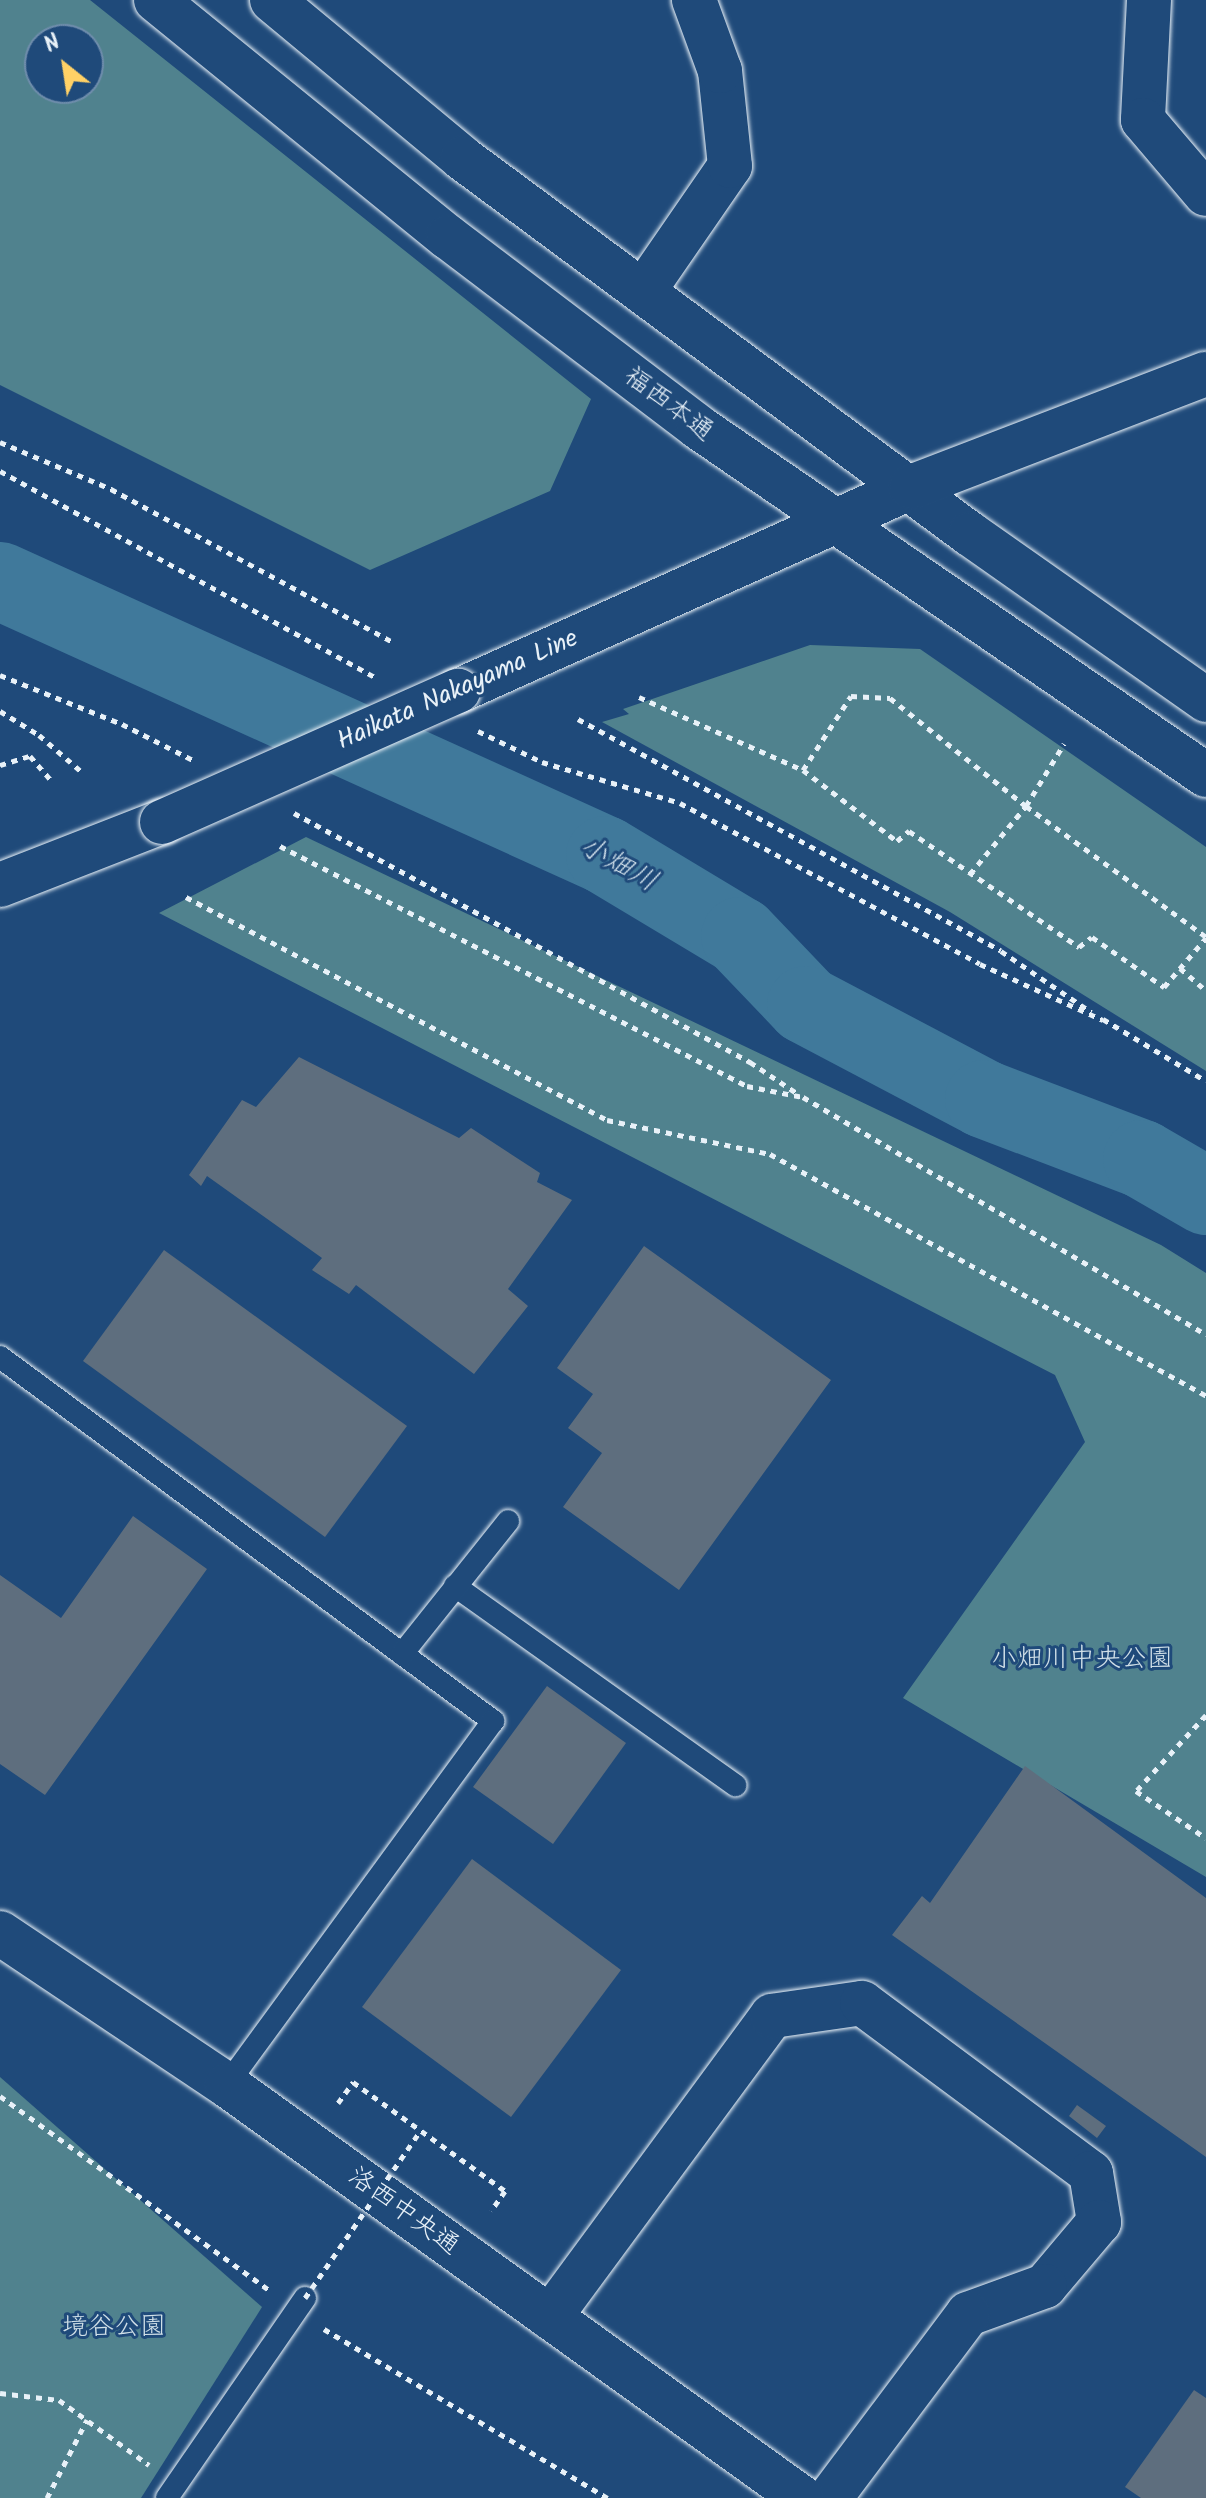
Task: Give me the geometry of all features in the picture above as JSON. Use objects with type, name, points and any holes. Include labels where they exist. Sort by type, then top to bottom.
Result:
[{"type":"street","name":"福西本通","points":[[156,0],[448,237],[832,523],[1206,775]]},
{"type":"street","points":[[272,0],[462,158],[911,487],[970,534],[1206,700]]},
{"type":"street","points":[[643,292],[730,166],[720,71],[694,0]]},
{"type":"street","points":[[1149,0],[1143,120],[1206,194]]},
{"type":"street","name":"Haikata Nakayama Line","points":[[0,885],[465,710],[832,523],[911,487],[1206,374]]},
{"type":"street","name":"洛西中央通","points":[[0,1933],[227,2085],[802,2498]]},
{"type":"street","points":[[550,2317],[772,2016],[862,2003],[1091,2173],[1099,2222],[1045,2286],[968,2314],[830,2498]]},
{"type":"lane","points":[[0,1357],[493,1721],[227,2085]]},
{"type":"lane","points":[[402,1654],[508,1521]]},
{"type":"lane","points":[[455,1586],[735,1785]]},
{"type":"lane","points":[[171,2491],[301,2306]]},
{"type":"path","points":[[0,442],[111,489],[395,643]]},
{"type":"path","points":[[0,471],[19,487],[381,680]]},
{"type":"path","points":[[0,675],[122,724],[205,767]]},
{"type":"path","points":[[639,697],[803,770],[897,841],[909,831],[1079,947],[1092,937],[1164,987],[1206,937],[1026,806],[890,698],[851,696],[803,770]]},
{"type":"path","points":[[465,710],[542,762],[680,803],[980,964],[1103,1020]]},
{"type":"path","points":[[0,711],[39,735],[83,773]]},
{"type":"path","points":[[578,719],[987,943],[1103,1020],[1206,1081]]},
{"type":"path","points":[[970,874],[1026,806],[1064,744]]},
{"type":"path","points":[[0,765],[30,756],[53,782]]},
{"type":"path","points":[[288,810],[750,1062],[803,1097],[1206,1334]]},
{"type":"path","points":[[280,846],[747,1086],[803,1097]]},
{"type":"path","points":[[186,897],[607,1120],[770,1154],[1206,1396]]},
{"type":"path","points":[[1180,968],[1206,991]]},
{"type":"path","points":[[1206,1715],[1136,1791],[1206,1838]]},
{"type":"path","points":[[338,2103],[353,2082],[419,2133],[505,2191],[491,2211]]},
{"type":"path","points":[[0,2096],[301,2306],[608,2498]]},
{"type":"path","points":[[301,2306],[419,2133]]},
{"type":"path","points":[[0,2393],[59,2400],[171,2491]]},
{"type":"path","points":[[47,2498],[87,2420]]},
{"type":"green space","points":[[0,0],[90,0],[591,399],[550,491],[370,570],[0,385]]},
{"type":"green space","points":[[810,645],[920,649],[1206,847],[1206,1071],[950,912],[602,722],[629,714],[623,709]]},
{"type":"green space","name":"小畑川中央公園","points":[[306,837],[1161,1245],[1206,1273],[1206,1877],[903,1698],[1085,1442],[1055,1375],[159,913]]},
{"type":"green space","name":"境谷公園","points":[[0,2077],[262,2307],[141,2498],[0,2498]]},
{"type":"building","points":[[299,1057],[459,1138],[471,1128],[540,1173],[537,1182],[572,1200],[508,1289],[528,1306],[474,1374],[356,1285],[349,1294],[312,1270],[322,1258],[207,1176],[201,1186],[189,1175],[242,1100],[256,1107]]},
{"type":"building","points":[[644,1246],[831,1380],[679,1590],[563,1507],[602,1453],[568,1428],[593,1394],[557,1368]]},
{"type":"building","points":[[164,1250],[407,1426],[325,1537],[83,1361]]},
{"type":"building","points":[[133,1516],[207,1569],[45,1795],[0,1764],[0,1575],[61,1618]]},
{"type":"building","points":[[547,1686],[626,1743],[553,1844],[473,1787]]},
{"type":"building","points":[[1025,1766],[1206,1898],[1206,2157],[892,1935],[922,1896],[930,1903]]},
{"type":"building","points":[[472,1859],[621,1970],[511,2117],[362,2007]]},
{"type":"building","points":[[1077,2105],[1106,2126],[1097,2138],[1069,2116]]},
{"type":"building","points":[[1194,2390],[1206,2398],[1206,2498],[1141,2498],[1125,2487]]},
{"type":"waterway","name":"小畑川","points":[[0,581],[605,855],[740,936],[806,1005],[984,1099],[1142,1159],[1206,1196]]}]
